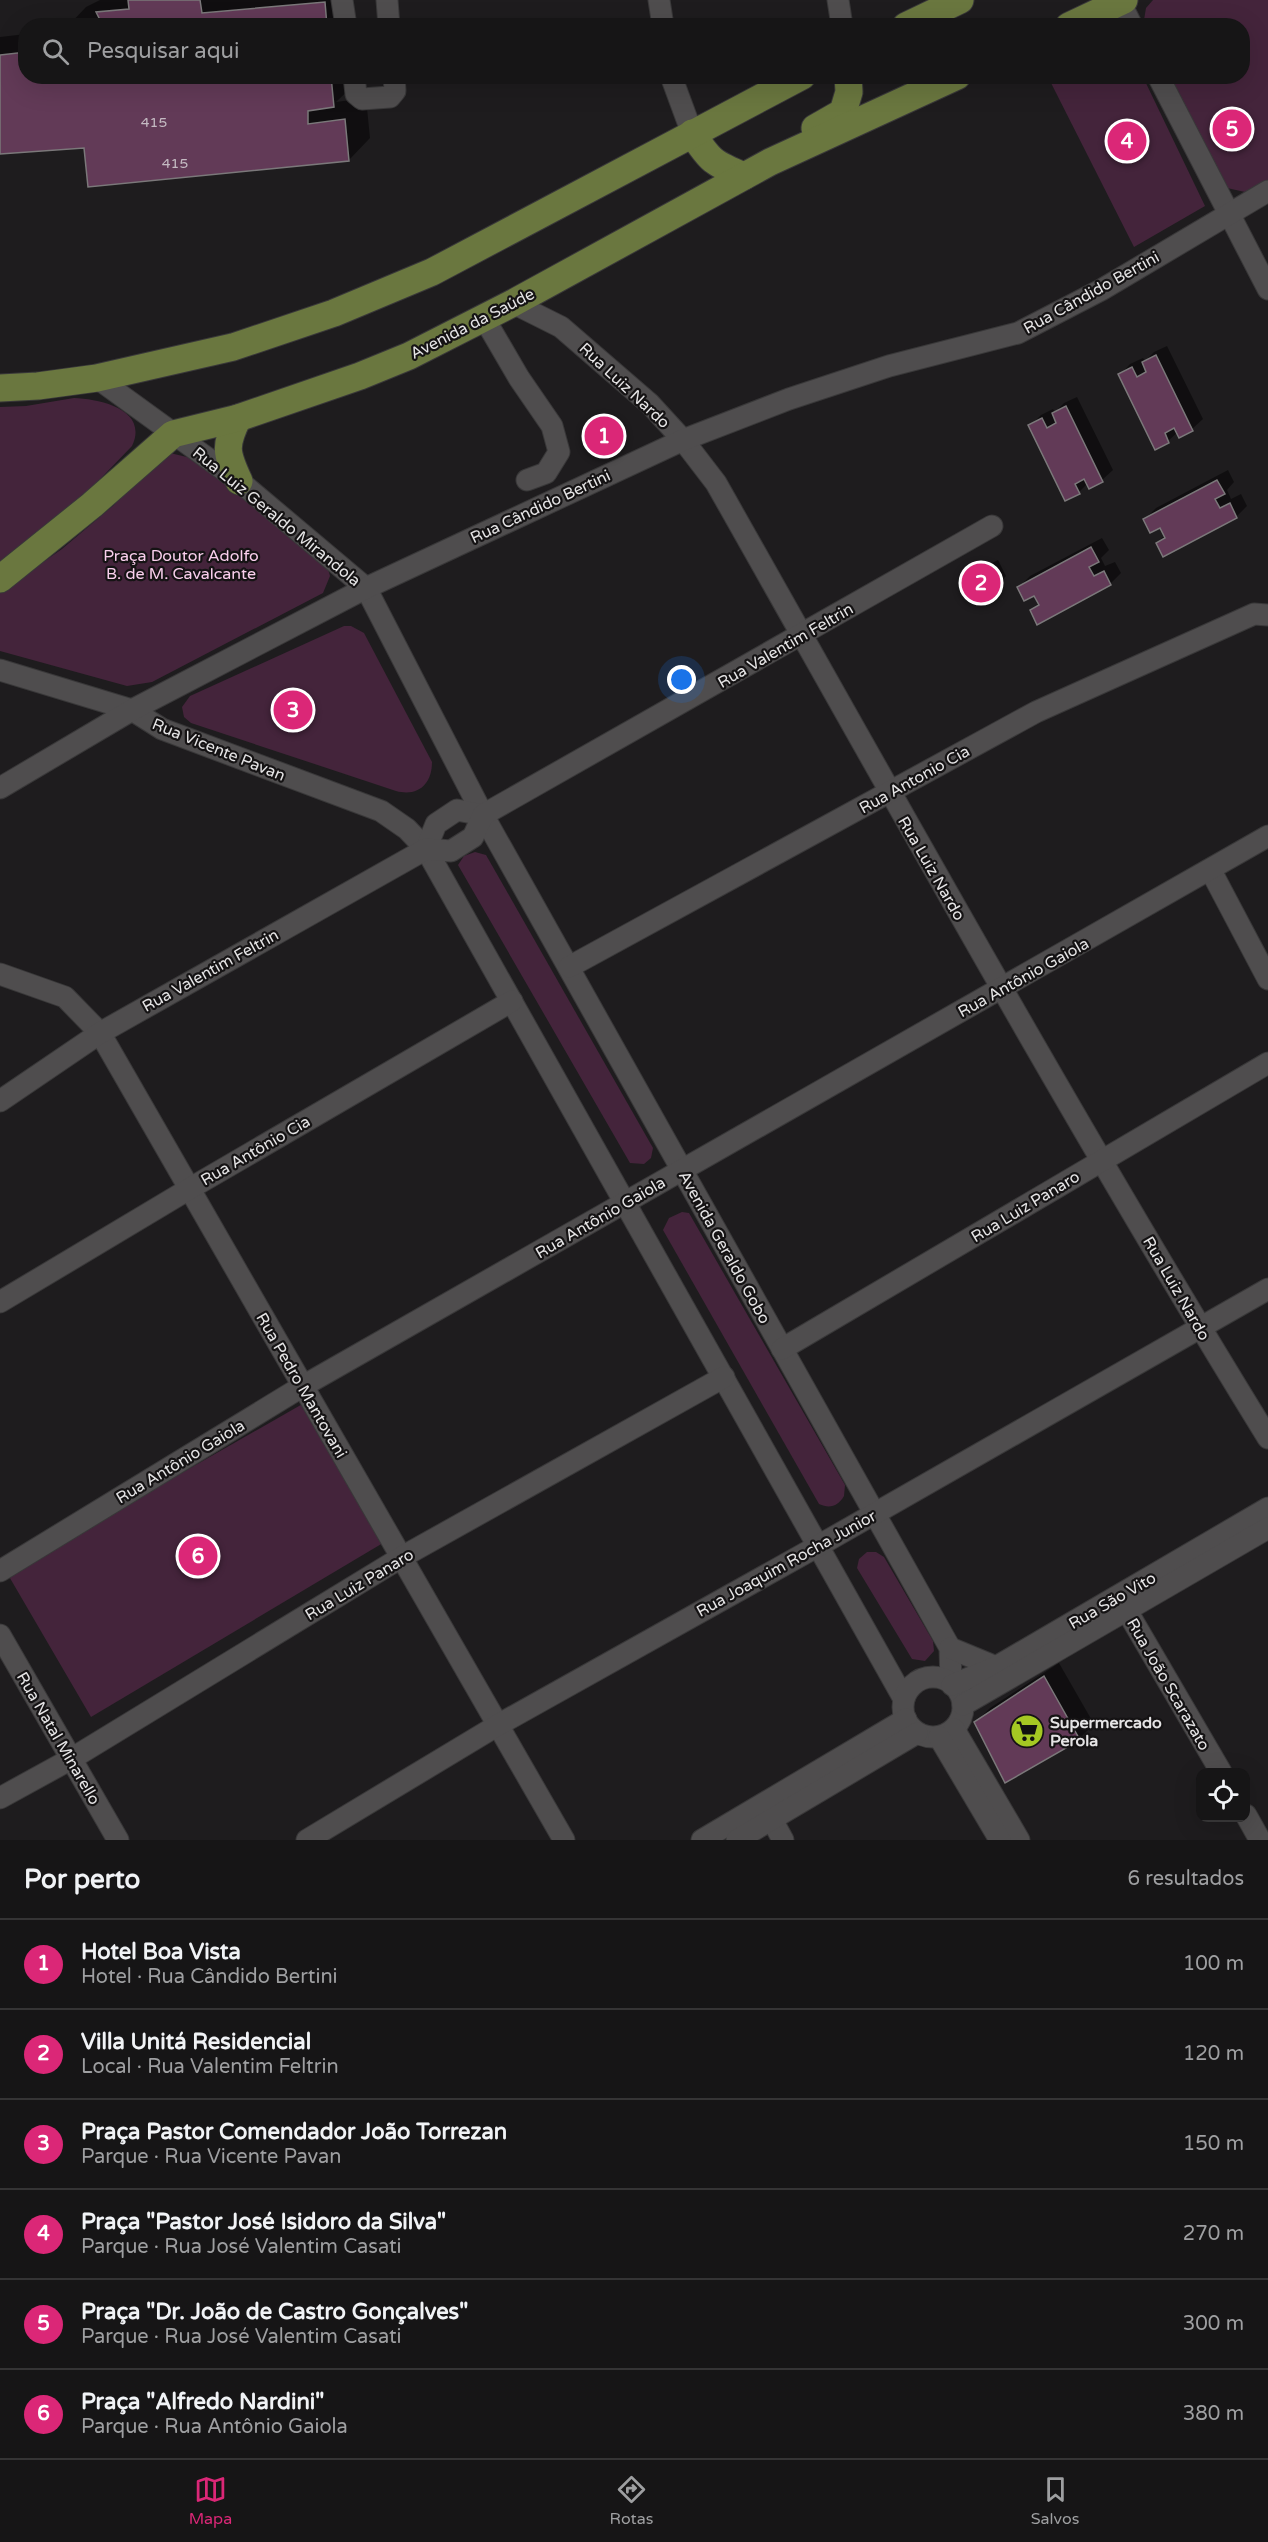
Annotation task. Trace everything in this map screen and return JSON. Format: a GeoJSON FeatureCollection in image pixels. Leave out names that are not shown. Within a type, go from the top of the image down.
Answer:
{"type":"FeatureCollection","features":[{"type":"Feature","properties":{"kind":"main road"},"geometry":{"type":"LineString","coordinates":[[923,18],[960,0]]}},
{"type":"Feature","properties":{"kind":"main road"},"geometry":{"type":"LineString","coordinates":[[1096,18],[1126,9]]}},
{"type":"Feature","properties":{"kind":"main road"},"geometry":{"type":"LineString","coordinates":[[0,388],[38,386],[98,378],[233,346],[344,309],[432,272],[787,84]]}},
{"type":"Feature","properties":{"kind":"main road"},"geometry":{"type":"LineString","coordinates":[[770,162],[778,149],[843,112],[849,92],[848,84]]}},
{"type":"Feature","properties":{"kind":"main road","name":"Avenida da Saúde"},"geometry":{"type":"LineString","coordinates":[[0,579],[92,505],[173,434],[238,418],[360,376],[409,356],[513,303],[770,162],[940,84]]}},
{"type":"Feature","properties":{"kind":"main road"},"geometry":{"type":"LineString","coordinates":[[693,133],[707,156],[716,164],[744,176]]}},
{"type":"Feature","properties":{"kind":"main road"},"geometry":{"type":"LineString","coordinates":[[238,418],[228,444],[228,457],[239,481]]}},
{"type":"Feature","properties":{"kind":"street"},"geometry":{"type":"LineString","coordinates":[[342,0],[345,18]]}},
{"type":"Feature","properties":{"kind":"street"},"geometry":{"type":"LineString","coordinates":[[387,0],[388,18]]}},
{"type":"Feature","properties":{"kind":"street"},"geometry":{"type":"LineString","coordinates":[[659,0],[662,18]]}},
{"type":"Feature","properties":{"kind":"street"},"geometry":{"type":"LineString","coordinates":[[838,0],[841,18]]}},
{"type":"Feature","properties":{"kind":"street"},"geometry":{"type":"LineString","coordinates":[[355,84],[356,94],[362,99],[390,97],[395,91],[395,84]]}},
{"type":"Feature","properties":{"kind":"street"},"geometry":{"type":"LineString","coordinates":[[674,84],[693,133]]}},
{"type":"Feature","properties":{"kind":"street"},"geometry":{"type":"LineString","coordinates":[[1162,84],[1212,185],[1268,289]]}},
{"type":"Feature","properties":{"kind":"street","name":"Rua Cândido Bertini"},"geometry":{"type":"LineString","coordinates":[[0,788],[132,710],[366,588],[682,440],[789,399],[889,366],[1018,333],[1101,290],[1268,191]]}},
{"type":"Feature","properties":{"kind":"street","name":"Rua Luiz Nardo"},"geometry":{"type":"LineString","coordinates":[[552,282],[546,304],[561,327]]}},
{"type":"Feature","properties":{"kind":"street","name":"Rua Luiz Nardo"},"geometry":{"type":"LineString","coordinates":[[513,303],[561,327],[650,404],[716,483],[1002,989],[1200,1328],[1268,1438]]}},
{"type":"Feature","properties":{"kind":"street"},"geometry":{"type":"LineString","coordinates":[[484,318],[519,378],[552,426],[558,452],[546,473],[527,480]]}},
{"type":"Feature","properties":{"kind":"street","name":"Rua Luiz Geraldo Mirandola"},"geometry":{"type":"LineString","coordinates":[[98,378],[239,481],[366,588],[483,815]]}},
{"type":"Feature","properties":{"kind":"street","name":"Rua Valentim Feltrin"},"geometry":{"type":"LineString","coordinates":[[0,1101],[100,1033],[426,849],[451,851],[473,837],[483,815],[992,526]]}},
{"type":"Feature","properties":{"kind":"street","name":"Rua Antonio Cia"},"geometry":{"type":"LineString","coordinates":[[569,967],[1036,712],[1254,614],[1268,615]]}},
{"type":"Feature","properties":{"kind":"street","name":"Rua Vicente Pavan"},"geometry":{"type":"LineString","coordinates":[[0,670],[132,710],[162,729],[381,812],[407,829],[426,849]]}},
{"type":"Feature","properties":{"kind":"street"},"geometry":{"type":"LineString","coordinates":[[483,815],[457,810],[436,824],[426,849],[724,1377],[909,1717],[928,1737],[947,1733],[961,1718],[963,1705],[961,1697],[951,1684],[933,1677],[923,1679],[909,1690],[909,1717]]}},
{"type":"Feature","properties":{"kind":"street","name":"Avenida Geraldo Gobo"},"geometry":{"type":"LineString","coordinates":[[483,815],[950,1648],[951,1684]]}},
{"type":"Feature","properties":{"kind":"street","name":"Rua Antônio Gaiola"},"geometry":{"type":"LineString","coordinates":[[0,1571],[303,1386],[1211,871],[1268,836]]}},
{"type":"Feature","properties":{"kind":"street"},"geometry":{"type":"LineString","coordinates":[[1211,871],[1268,979]]}},
{"type":"Feature","properties":{"kind":"street","name":"Rua Pedro Mantovani"},"geometry":{"type":"LineString","coordinates":[[0,974],[65,997],[100,1033],[564,1840]]}},
{"type":"Feature","properties":{"kind":"street","name":"Rua Antônio Cia"},"geometry":{"type":"LineString","coordinates":[[0,1302],[512,1001]]}},
{"type":"Feature","properties":{"kind":"street","name":"Rua Luiz Panaro"},"geometry":{"type":"LineString","coordinates":[[783,1349],[1268,1063]]}},
{"type":"Feature","properties":{"kind":"street","name":"Rua Joaquim Rocha Junior"},"geometry":{"type":"LineString","coordinates":[[307,1840],[498,1725],[818,1546],[1268,1289]]}},
{"type":"Feature","properties":{"kind":"street","name":"Rua Luiz Panaro"},"geometry":{"type":"LineString","coordinates":[[0,1798],[70,1759],[402,1557],[724,1377]]}},
{"type":"Feature","properties":{"kind":"street","name":"Rua São Vito"},"geometry":{"type":"LineString","coordinates":[[963,1705],[1268,1508]]}},
{"type":"Feature","properties":{"kind":"street","name":"Rua São Vito"},"geometry":{"type":"LineString","coordinates":[[951,1684],[996,1667],[1268,1528]]}},
{"type":"Feature","properties":{"kind":"street","name":"Rua João Scarazato"},"geometry":{"type":"LineString","coordinates":[[1122,1603],[1218,1768]]}},
{"type":"Feature","properties":{"kind":"street","name":"Rua Natal Minarello"},"geometry":{"type":"LineString","coordinates":[[0,1635],[118,1840]]}},
{"type":"Feature","properties":{"kind":"street"},"geometry":{"type":"LineString","coordinates":[[950,1648],[996,1667]]}},
{"type":"Feature","properties":{"kind":"street"},"geometry":{"type":"LineString","coordinates":[[736,1840],[767,1812],[909,1717]]}},
{"type":"Feature","properties":{"kind":"street"},"geometry":{"type":"LineString","coordinates":[[947,1733],[1000,1840]]}},
{"type":"Feature","properties":{"kind":"street"},"geometry":{"type":"LineString","coordinates":[[947,1733],[1019,1840]]}},
{"type":"Feature","properties":{"kind":"street"},"geometry":{"type":"LineString","coordinates":[[702,1840],[767,1812]]}},
{"type":"Feature","properties":{"kind":"street"},"geometry":{"type":"LineString","coordinates":[[767,1812],[783,1840]]}},
{"type":"Feature","properties":{"kind":"street"},"geometry":{"type":"LineString","coordinates":[[1249,1822],[1260,1840]]}},
{"type":"Feature","properties":{"kind":"green space"},"geometry":{"type":"Polygon","coordinates":[[[1153,0],[1268,0],[1268,182],[1245,192],[1227,188],[1172,84],[1250,84],[1250,18],[1144,18],[1146,8],[1153,0]]]}},
{"type":"Feature","properties":{"kind":"green space"},"geometry":{"type":"Polygon","coordinates":[[[1052,84],[1146,84],[1205,206],[1134,247],[1052,84]]]}},
{"type":"Feature","properties":{"kind":"green space"},"geometry":{"type":"Polygon","coordinates":[[[74,398],[109,404],[128,415],[134,423],[135,434],[132,446],[77,503],[0,561],[0,407],[26,406],[74,398]]]}},
{"type":"Feature","properties":{"kind":"green space","name":"Praça Doutor Adolfo B. de M. Cavalcante"},"geometry":{"type":"Polygon","coordinates":[[[170,453],[191,458],[325,559],[330,576],[323,593],[152,682],[127,686],[0,651],[0,592],[62,549],[114,505],[151,460],[170,453]]]}},
{"type":"Feature","properties":{"kind":"green space"},"geometry":{"type":"Polygon","coordinates":[[[344,626],[351,626],[364,633],[432,762],[429,777],[417,790],[396,791],[191,723],[184,717],[182,707],[190,696],[344,626]]]}},
{"type":"Feature","properties":{"kind":"green space"},"geometry":{"type":"Polygon","coordinates":[[[475,852],[486,855],[653,1148],[651,1158],[644,1164],[630,1163],[458,865],[464,856],[475,852]]]}},
{"type":"Feature","properties":{"kind":"green space"},"geometry":{"type":"Polygon","coordinates":[[[682,1212],[689,1213],[845,1485],[844,1496],[836,1504],[827,1506],[819,1504],[663,1230],[669,1218],[682,1212]]]}},
{"type":"Feature","properties":{"kind":"green space"},"geometry":{"type":"Polygon","coordinates":[[[306,1402],[388,1540],[91,1717],[7,1573],[306,1402]]]}},
{"type":"Feature","properties":{"kind":"green space"},"geometry":{"type":"Polygon","coordinates":[[[867,1552],[876,1552],[884,1557],[933,1641],[934,1651],[925,1661],[912,1659],[857,1568],[859,1559],[867,1552]]]}},
{"type":"Feature","properties":{"kind":"building"},"geometry":{"type":"Polygon","coordinates":[[[128,0],[200,0],[202,13],[325,2],[326,18],[99,18],[96,12],[129,9],[128,0]]]}},
{"type":"Feature","properties":{"kind":"building"},"geometry":{"type":"Polygon","coordinates":[[[18,53],[18,84],[332,84],[334,107],[308,111],[308,124],[345,119],[349,161],[88,187],[84,148],[0,154],[0,55],[18,53]]]}},
{"type":"Feature","properties":{"kind":"building"},"geometry":{"type":"Polygon","coordinates":[[[1156,355],[1193,431],[1179,438],[1174,428],[1165,433],[1169,443],[1155,450],[1118,374],[1132,367],[1137,377],[1146,372],[1142,362],[1156,355]]]}},
{"type":"Feature","properties":{"kind":"building"},"geometry":{"type":"Polygon","coordinates":[[[1066,406],[1103,482],[1089,489],[1084,479],[1075,484],[1080,494],[1065,501],[1028,425],[1042,418],[1047,428],[1056,423],[1052,413],[1066,406]]]}},
{"type":"Feature","properties":{"kind":"building"},"geometry":{"type":"Polygon","coordinates":[[[1217,480],[1225,494],[1215,499],[1220,508],[1230,503],[1237,518],[1163,557],[1156,543],[1165,538],[1160,528],[1150,533],[1143,519],[1217,480]]]}},
{"type":"Feature","properties":{"kind":"building"},"geometry":{"type":"Polygon","coordinates":[[[1091,547],[1099,562],[1089,567],[1094,576],[1104,571],[1111,585],[1037,625],[1030,610],[1039,605],[1034,596],[1024,601],[1017,587],[1091,547]]]}},
{"type":"Feature","properties":{"kind":"building"},"geometry":{"type":"Polygon","coordinates":[[[991,566],[1000,585],[971,600],[961,581],[991,566]]]}},
{"type":"Feature","properties":{"kind":"building","name":"Supermercado Perola"},"geometry":{"type":"Polygon","coordinates":[[[1044,1676],[1080,1740],[1005,1783],[974,1722],[1044,1676]]]}},
{"type":"Feature","properties":{"kind":"place","name":"Praça \"Dr. João de Castro Gonçalves\""},"geometry":{"type":"Point","coordinates":[1232,129]}},
{"type":"Feature","properties":{"kind":"place","name":"Praça \"Pastor José Isidoro da Silva\""},"geometry":{"type":"Point","coordinates":[1127,141]}},
{"type":"Feature","properties":{"kind":"place","name":"Hotel Boa Vista"},"geometry":{"type":"Point","coordinates":[604,436]}},
{"type":"Feature","properties":{"kind":"place","name":"Villa Unitá Residencial"},"geometry":{"type":"Point","coordinates":[981,583]}},
{"type":"Feature","properties":{"kind":"place","name":"Praça Pastor Comendador João Torrezan"},"geometry":{"type":"Point","coordinates":[293,710]}},
{"type":"Feature","properties":{"kind":"place","name":"Praça \"Alfredo Nardini\""},"geometry":{"type":"Point","coordinates":[198,1556]}},
{"type":"Feature","properties":{"kind":"place","name":"Supermercado Perola"},"geometry":{"type":"Point","coordinates":[1027,1731]}}]}
